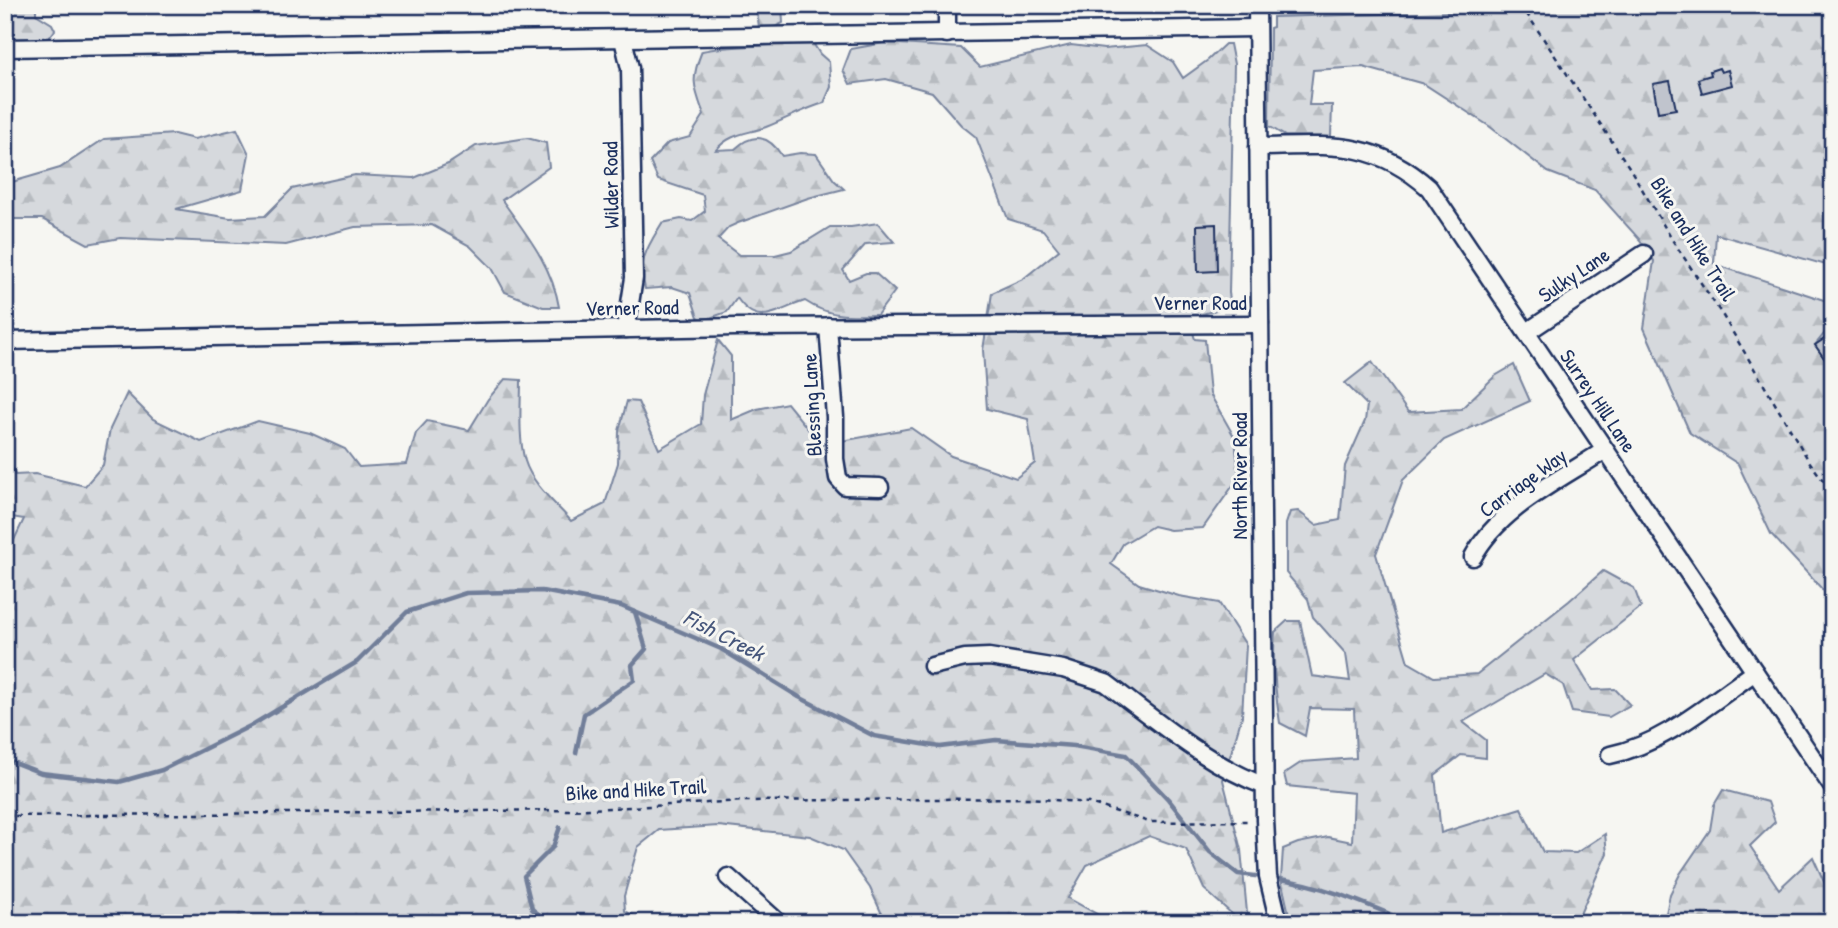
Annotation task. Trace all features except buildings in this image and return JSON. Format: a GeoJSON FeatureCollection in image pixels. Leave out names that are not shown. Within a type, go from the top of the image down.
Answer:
{"type":"FeatureCollection","features":[{"type":"Feature","properties":{"kind":"street"},"geometry":{"type":"LineString","coordinates":[[947,5],[947,34]]}},
{"type":"Feature","properties":{"kind":"street","name":"North River Road"},"geometry":{"type":"LineString","coordinates":[[1256,5],[1265,820],[1268,877],[1277,919]]}},
{"type":"Feature","properties":{"kind":"street"},"geometry":{"type":"LineString","coordinates":[[5,48],[1256,28]]}},
{"type":"Feature","properties":{"kind":"street","name":"Wilder Road"},"geometry":{"type":"LineString","coordinates":[[623,39],[630,68],[634,278],[626,330]]}},
{"type":"Feature","properties":{"kind":"street","name":"Surrey Hill Lane"},"geometry":{"type":"LineString","coordinates":[[1258,147],[1357,148],[1380,155],[1410,171],[1439,200],[1833,788]]}},
{"type":"Feature","properties":{"kind":"street","name":"Sulky Lane"},"geometry":{"type":"LineString","coordinates":[[1527,332],[1644,254]]}},
{"type":"Feature","properties":{"kind":"street","name":"Verner Road"},"geometry":{"type":"LineString","coordinates":[[5,341],[828,326],[1260,324]]}},
{"type":"Feature","properties":{"kind":"street","name":"Blessing Lane"},"geometry":{"type":"LineString","coordinates":[[828,326],[838,478],[845,486],[880,487]]}},
{"type":"Feature","properties":{"kind":"street","name":"Carriage Way"},"geometry":{"type":"LineString","coordinates":[[1473,557],[1492,527],[1605,450]]}},
{"type":"Feature","properties":{"kind":"street"},"geometry":{"type":"LineString","coordinates":[[932,666],[965,658],[989,657],[1063,669],[1093,677],[1106,683],[1237,776],[1265,786]]}},
{"type":"Feature","properties":{"kind":"street"},"geometry":{"type":"LineString","coordinates":[[1610,755],[1654,740],[1755,673]]}},
{"type":"Feature","properties":{"kind":"street"},"geometry":{"type":"LineString","coordinates":[[728,877],[779,923]]}},
{"type":"Feature","properties":{"kind":"path","name":"Bike and Hike Trail"},"geometry":{"type":"LineString","coordinates":[[1521,5],[1629,167],[1673,241],[1723,316],[1809,461],[1833,494]]}},
{"type":"Feature","properties":{"kind":"path","name":"Bike and Hike Trail"},"geometry":{"type":"LineString","coordinates":[[5,816],[545,810],[746,801],[1017,798],[1074,801],[1110,809],[1137,820],[1161,823],[1265,820]]}},
{"type":"Feature","properties":{"kind":"green space"},"geometry":{"type":"Polygon","coordinates":[[[5,5],[36,5],[36,14],[52,24],[55,30],[49,38],[5,40],[5,5]]]}},
{"type":"Feature","properties":{"kind":"green space"},"geometry":{"type":"Polygon","coordinates":[[[756,5],[782,5],[783,23],[770,29],[759,27],[756,5]]]}},
{"type":"Feature","properties":{"kind":"green space"},"geometry":{"type":"Polygon","coordinates":[[[1489,5],[1833,5],[1833,267],[1716,234],[1714,264],[1833,303],[1833,323],[1815,345],[1833,371],[1833,601],[1771,534],[1738,464],[1690,433],[1644,328],[1654,261],[1640,240],[1595,190],[1548,172],[1489,126],[1424,84],[1363,67],[1313,70],[1309,105],[1332,105],[1331,137],[1285,136],[1269,126],[1270,28],[1273,27],[1273,17],[1492,11],[1489,5]]]}},
{"type":"Feature","properties":{"kind":"green space"},"geometry":{"type":"Polygon","coordinates":[[[811,40],[829,62],[831,87],[824,103],[766,127],[733,137],[716,150],[735,149],[748,140],[760,138],[772,144],[782,156],[816,154],[834,180],[844,189],[808,198],[738,223],[729,227],[718,239],[739,255],[775,255],[791,251],[830,227],[878,223],[894,242],[866,244],[843,270],[849,280],[866,273],[875,273],[895,291],[877,315],[831,313],[805,301],[760,315],[752,313],[737,298],[727,312],[704,320],[698,317],[690,293],[672,287],[645,289],[645,254],[662,223],[681,219],[692,221],[705,211],[703,195],[658,180],[650,162],[668,143],[690,137],[704,115],[695,83],[702,51],[811,40]]]}},
{"type":"Feature","properties":{"kind":"green space"},"geometry":{"type":"Polygon","coordinates":[[[884,43],[961,48],[980,67],[1071,45],[1104,49],[1147,45],[1173,62],[1183,78],[1225,44],[1230,44],[1234,64],[1229,293],[1231,306],[1188,318],[1195,339],[1205,340],[1210,394],[1235,438],[1239,477],[1203,528],[1170,530],[1153,526],[1123,544],[1111,564],[1139,584],[1179,596],[1219,603],[1246,645],[1242,716],[1223,780],[1241,850],[1248,923],[1242,923],[1204,889],[1186,849],[1149,836],[1087,865],[1068,898],[1113,923],[886,923],[870,888],[843,850],[810,836],[718,826],[659,830],[638,847],[624,896],[625,911],[647,923],[5,923],[5,559],[24,519],[5,516],[5,449],[15,475],[35,474],[85,486],[103,465],[110,429],[127,393],[153,419],[201,442],[258,421],[310,433],[345,449],[359,467],[407,464],[416,433],[427,421],[469,430],[488,399],[505,379],[521,380],[521,432],[525,461],[539,486],[571,521],[605,504],[618,463],[619,431],[627,401],[638,402],[659,449],[701,424],[703,395],[718,340],[731,356],[731,420],[757,409],[787,403],[821,445],[911,428],[951,456],[1016,478],[1035,463],[1028,419],[987,409],[983,350],[992,293],[1023,279],[1059,250],[1043,230],[1008,219],[976,137],[961,125],[932,92],[886,79],[850,84],[843,70],[851,49],[884,43]]]}},
{"type":"Feature","properties":{"kind":"green space"},"geometry":{"type":"Polygon","coordinates":[[[237,129],[249,154],[242,190],[176,209],[230,218],[265,216],[292,189],[355,175],[414,178],[448,164],[476,146],[527,138],[546,143],[549,167],[502,200],[529,238],[551,277],[559,307],[543,307],[505,292],[492,268],[470,246],[432,225],[355,227],[286,245],[120,238],[88,244],[42,219],[5,219],[5,184],[60,168],[104,139],[174,134],[194,139],[237,129]]]}},
{"type":"Feature","properties":{"kind":"green space"},"geometry":{"type":"Polygon","coordinates":[[[1372,362],[1408,412],[1461,409],[1495,376],[1514,365],[1530,401],[1444,440],[1403,480],[1376,554],[1408,662],[1434,677],[1477,674],[1603,571],[1634,588],[1641,607],[1574,660],[1592,690],[1615,689],[1630,705],[1609,717],[1572,712],[1563,685],[1545,674],[1463,722],[1486,740],[1486,758],[1461,755],[1435,775],[1441,833],[1521,808],[1543,852],[1576,853],[1605,834],[1607,853],[1576,923],[1291,923],[1281,879],[1283,849],[1328,837],[1352,842],[1354,793],[1287,786],[1284,774],[1302,762],[1356,758],[1354,709],[1310,708],[1305,736],[1280,723],[1274,678],[1274,644],[1275,632],[1287,621],[1300,621],[1312,676],[1350,681],[1346,654],[1313,617],[1308,599],[1286,573],[1286,524],[1290,512],[1298,511],[1316,525],[1340,520],[1345,466],[1365,421],[1367,405],[1345,383],[1372,362]]]}},
{"type":"Feature","properties":{"kind":"green space"},"geometry":{"type":"Polygon","coordinates":[[[1723,790],[1768,802],[1775,822],[1750,846],[1779,889],[1813,857],[1833,902],[1833,923],[1664,923],[1670,894],[1680,874],[1710,830],[1714,805],[1723,790]]]}},
{"type":"Feature","properties":{"kind":"waterway","name":"Fish Creek"},"geometry":{"type":"LineString","coordinates":[[5,759],[41,773],[119,782],[162,770],[252,725],[357,662],[407,612],[466,593],[542,591],[621,606],[721,649],[799,697],[874,736],[940,747],[996,740],[1074,746],[1126,755],[1168,799],[1210,852],[1238,874],[1264,877]]}},
{"type":"Feature","properties":{"kind":"waterway"},"geometry":{"type":"LineString","coordinates":[[576,753],[584,714],[634,680],[632,665],[646,649],[635,612]]}},
{"type":"Feature","properties":{"kind":"waterway"},"geometry":{"type":"LineString","coordinates":[[550,923],[532,909],[524,876],[553,847],[560,827]]}},
{"type":"Feature","properties":{"kind":"waterway","name":"Fish Creek"},"geometry":{"type":"LineString","coordinates":[[1273,878],[1326,890],[1411,923]]}}]}
